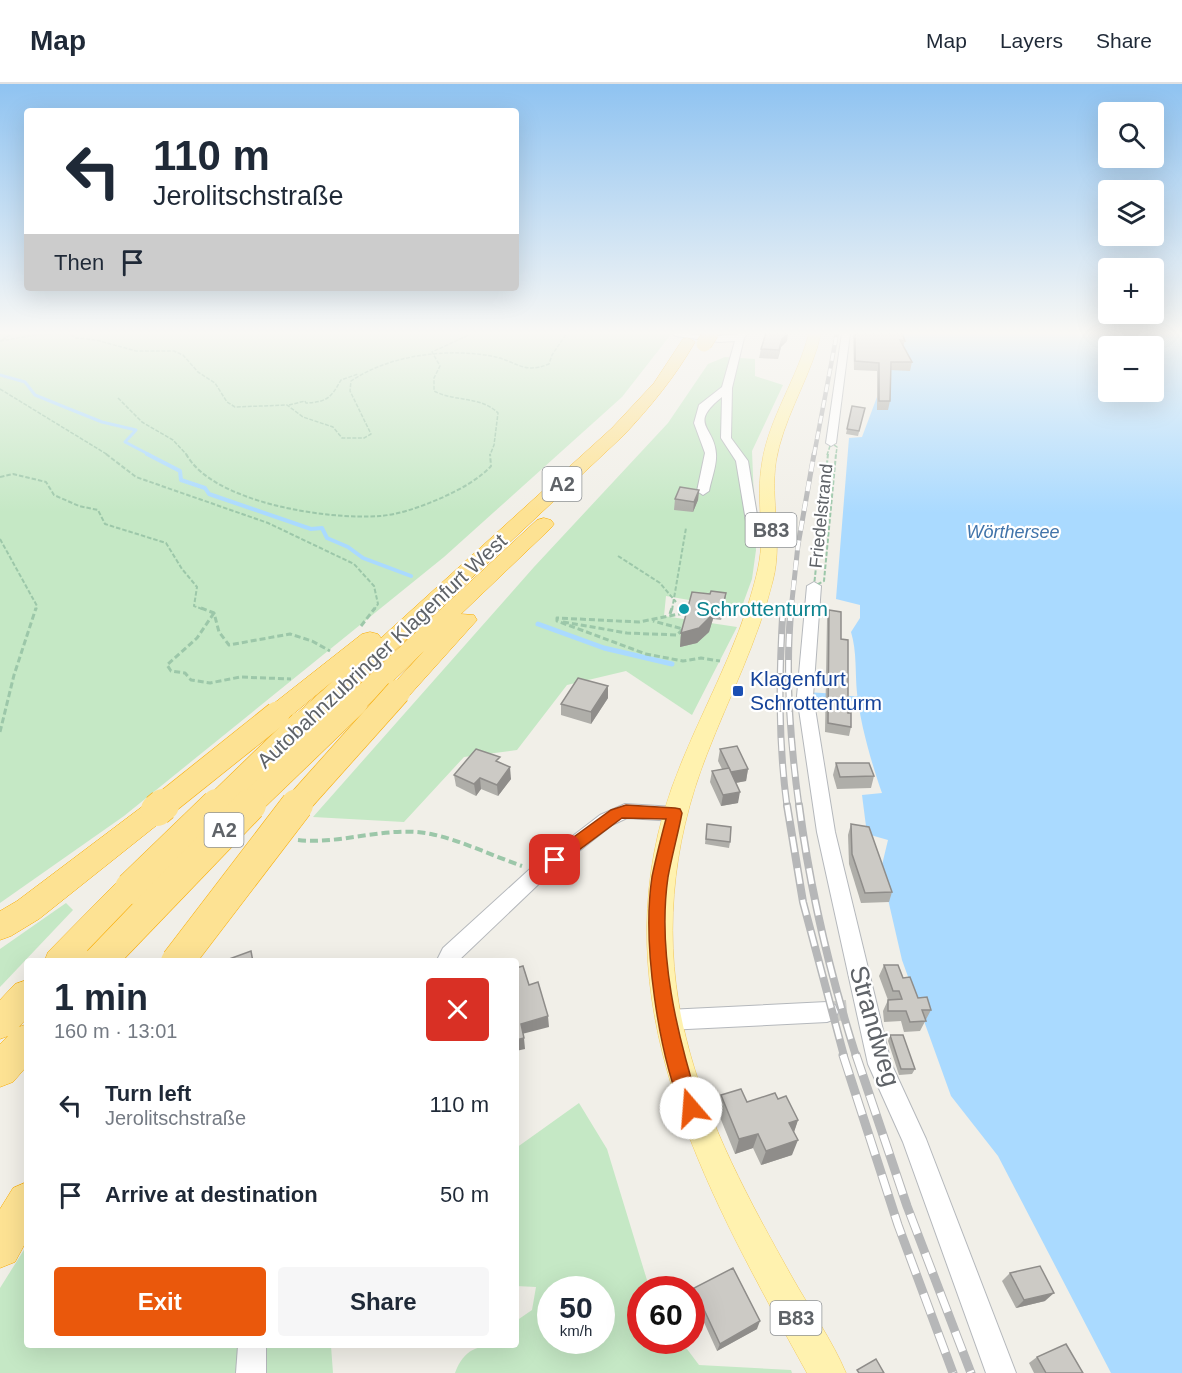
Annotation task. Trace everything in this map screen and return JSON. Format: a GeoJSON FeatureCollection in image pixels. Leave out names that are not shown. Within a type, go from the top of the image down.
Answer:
{"type":"FeatureCollection","features":[{"type":"Feature","properties":{"kind":"highway","name":"Autobahnzubringer Klagenfurt West"},"geometry":{"type":"LineString","coordinates":[[64,958],[289,719],[491,550],[574,473],[631,417],[651,393]]}},
{"type":"Feature","properties":{"kind":"highway","name":"Autobahnzubringer Klagenfurt West"},"geometry":{"type":"LineString","coordinates":[[103,958],[236,818],[544,524],[654,413],[665,393]]}},
{"type":"Feature","properties":{"kind":"highway"},"geometry":{"type":"LineString","coordinates":[[180,958],[309,789],[530,550],[544,524]]}},
{"type":"Feature","properties":{"kind":"highway"},"geometry":{"type":"LineString","coordinates":[[0,927],[28,910],[157,810],[289,719]]}},
{"type":"Feature","properties":{"kind":"highway"},"geometry":{"type":"LineString","coordinates":[[0,1023],[24,998]]}},
{"type":"Feature","properties":{"kind":"highway"},"geometry":{"type":"LineString","coordinates":[[0,1070],[24,1043]]}},
{"type":"Feature","properties":{"kind":"highway"},"geometry":{"type":"LineString","coordinates":[[0,1247],[24,1207]]}},
{"type":"Feature","properties":{"kind":"main road","name":"B83"},"geometry":{"type":"LineString","coordinates":[[794,393],[772,448],[767,486],[771,526],[766,577],[675,813],[665,849],[658,902],[659,969],[677,1064],[706,1146],[753,1241],[827,1373]]}},
{"type":"Feature","properties":{"kind":"street"},"geometry":{"type":"LineString","coordinates":[[703,491],[711,453],[699,423],[703,407],[720,393]]}},
{"type":"Feature","properties":{"kind":"street"},"geometry":{"type":"LineString","coordinates":[[727,393],[726,438],[742,461],[753,527],[770,549]]}},
{"type":"Feature","properties":{"kind":"street","name":"Friedelstrand"},"geometry":{"type":"LineString","coordinates":[[831,443],[838,393]]}},
{"type":"Feature","properties":{"kind":"street","name":"Friedelstrand"},"geometry":{"type":"LineString","coordinates":[[810,736],[805,696],[814,585]]}},
{"type":"Feature","properties":{"kind":"street","name":"Strandweg"},"geometry":{"type":"LineString","coordinates":[[810,736],[826,832],[880,1064],[914,1139],[1001,1373]]}},
{"type":"Feature","properties":{"kind":"street"},"geometry":{"type":"LineString","coordinates":[[448,958],[538,873],[617,814],[626,811],[675,813]]}},
{"type":"Feature","properties":{"kind":"street"},"geometry":{"type":"LineString","coordinates":[[667,1020],[827,1012]]}},
{"type":"Feature","properties":{"kind":"street"},"geometry":{"type":"LineString","coordinates":[[251,1373],[252,1348]]}},
{"type":"Feature","properties":{"kind":"path"},"geometry":{"type":"LineString","coordinates":[[7,393],[108,455],[135,477],[268,523],[354,564],[374,586],[378,604],[361,627]]}},
{"type":"Feature","properties":{"kind":"path"},"geometry":{"type":"LineString","coordinates":[[221,393],[227,402],[235,407],[287,405],[305,401],[306,403],[321,402],[333,393]]}},
{"type":"Feature","properties":{"kind":"path"},"geometry":{"type":"LineString","coordinates":[[287,405],[303,417],[333,427],[342,438],[351,439],[371,434],[351,393]]}},
{"type":"Feature","properties":{"kind":"path"},"geometry":{"type":"LineString","coordinates":[[118,398],[142,422],[173,440],[184,450],[191,463],[201,473],[220,485],[252,498],[291,508],[347,516],[382,516],[444,498],[484,474],[491,466],[490,451],[494,445],[498,413],[492,405],[449,399],[438,393]]}},
{"type":"Feature","properties":{"kind":"path"},"geometry":{"type":"LineString","coordinates":[[814,585],[824,581],[837,447],[831,443]]}},
{"type":"Feature","properties":{"kind":"path","name":"Friedelstrand"},"geometry":{"type":"LineString","coordinates":[[814,585],[828,449],[831,443]]}},
{"type":"Feature","properties":{"kind":"path"},"geometry":{"type":"LineString","coordinates":[[0,477],[13,474],[46,482],[54,495],[79,506],[98,510],[105,524],[166,543],[182,569],[197,587],[194,606],[214,613]]}},
{"type":"Feature","properties":{"kind":"path"},"geometry":{"type":"LineString","coordinates":[[670,614],[676,602],[681,542],[686,528]]}},
{"type":"Feature","properties":{"kind":"path"},"geometry":{"type":"LineString","coordinates":[[0,539],[37,606],[14,675],[0,732]]}},
{"type":"Feature","properties":{"kind":"path"},"geometry":{"type":"LineString","coordinates":[[618,556],[660,583],[676,602]]}},
{"type":"Feature","properties":{"kind":"path"},"geometry":{"type":"LineString","coordinates":[[214,613],[219,632],[229,645],[290,634],[312,641],[332,652],[323,658]]}},
{"type":"Feature","properties":{"kind":"path"},"geometry":{"type":"LineString","coordinates":[[214,613],[198,638],[167,665],[171,671],[185,673],[191,680],[210,682],[240,677],[296,679],[286,686]]}},
{"type":"Feature","properties":{"kind":"path"},"geometry":{"type":"LineString","coordinates":[[557,621],[557,618],[572,617],[639,622],[684,613]]}},
{"type":"Feature","properties":{"kind":"path"},"geometry":{"type":"LineString","coordinates":[[557,621],[646,654],[683,662],[701,658],[734,663]]}},
{"type":"Feature","properties":{"kind":"path"},"geometry":{"type":"LineString","coordinates":[[557,621],[627,633],[677,635],[683,628],[651,621]]}},
{"type":"Feature","properties":{"kind":"path"},"geometry":{"type":"LineString","coordinates":[[294,839],[316,842],[381,833],[430,834],[514,862],[538,873]]}},
{"type":"Feature","properties":{"kind":"green space"},"geometry":{"type":"Polygon","coordinates":[[[0,393],[625,393],[444,557],[124,816],[0,903],[0,393]]]}},
{"type":"Feature","properties":{"kind":"green space"},"geometry":{"type":"Polygon","coordinates":[[[688,393],[779,393],[752,451],[756,550],[752,579],[741,609],[666,596],[664,616],[737,627],[692,715],[626,671],[567,685],[517,750],[464,757],[404,822],[313,817],[534,567],[668,423],[688,393]]]}},
{"type":"Feature","properties":{"kind":"green space"},"geometry":{"type":"Polygon","coordinates":[[[66,903],[73,910],[27,958],[24,958],[24,962],[0,987],[0,949],[66,903]]]}},
{"type":"Feature","properties":{"kind":"green space"},"geometry":{"type":"Polygon","coordinates":[[[579,1103],[607,1149],[646,1276],[627,1276],[627,1354],[691,1354],[699,1365],[791,1370],[792,1373],[455,1373],[460,1363],[472,1350],[519,1348],[519,1319],[532,1310],[536,1287],[519,1286],[519,1146],[579,1103]]]}},
{"type":"Feature","properties":{"kind":"green space"},"geometry":{"type":"Polygon","coordinates":[[[24,1250],[24,1348],[331,1348],[333,1373],[0,1373],[0,1288],[24,1250]]]}},
{"type":"Feature","properties":{"kind":"water","name":"Wörthersee"},"geometry":{"type":"Polygon","coordinates":[[[878,393],[1098,393],[1098,402],[1164,402],[1164,393],[1182,393],[1182,1373],[1111,1373],[998,1156],[951,1096],[902,960],[881,869],[888,840],[867,834],[862,795],[882,793],[867,744],[857,693],[851,632],[860,618],[860,605],[836,599],[849,438],[862,437],[878,393]]]}},
{"type":"Feature","properties":{"kind":"building"},"geometry":{"type":"Polygon","coordinates":[[[879,393],[890,393],[890,401],[879,401],[879,393]]]}},
{"type":"Feature","properties":{"kind":"building"},"geometry":{"type":"Polygon","coordinates":[[[852,406],[865,408],[859,431],[847,429],[852,406]]]}},
{"type":"Feature","properties":{"kind":"building"},"geometry":{"type":"Polygon","coordinates":[[[680,487],[699,490],[694,502],[675,499],[680,487]]]}},
{"type":"Feature","properties":{"kind":"building"},"geometry":{"type":"Polygon","coordinates":[[[711,591],[726,593],[723,605],[715,604],[710,617],[699,628],[681,633],[692,592],[710,594],[711,591]]]}},
{"type":"Feature","properties":{"kind":"building"},"geometry":{"type":"Polygon","coordinates":[[[829,610],[841,612],[841,639],[848,640],[848,713],[851,713],[851,727],[828,723],[829,610]]]}},
{"type":"Feature","properties":{"kind":"building"},"geometry":{"type":"Polygon","coordinates":[[[578,678],[608,686],[591,712],[561,704],[578,678]]]}},
{"type":"Feature","properties":{"kind":"building"},"geometry":{"type":"Polygon","coordinates":[[[737,746],[748,769],[731,772],[720,749],[737,746]]]}},
{"type":"Feature","properties":{"kind":"building"},"geometry":{"type":"Polygon","coordinates":[[[476,749],[500,757],[496,761],[510,767],[497,785],[480,778],[474,784],[454,775],[476,749]]]}},
{"type":"Feature","properties":{"kind":"building"},"geometry":{"type":"Polygon","coordinates":[[[836,763],[869,763],[874,776],[840,777],[836,763]]]}},
{"type":"Feature","properties":{"kind":"building"},"geometry":{"type":"Polygon","coordinates":[[[729,768],[740,792],[723,795],[712,771],[729,768]]]}},
{"type":"Feature","properties":{"kind":"building"},"geometry":{"type":"Polygon","coordinates":[[[707,824],[731,827],[730,842],[706,839],[707,824]]]}},
{"type":"Feature","properties":{"kind":"building"},"geometry":{"type":"Polygon","coordinates":[[[851,824],[869,827],[892,892],[865,893],[852,854],[851,824]]]}},
{"type":"Feature","properties":{"kind":"building"},"geometry":{"type":"Polygon","coordinates":[[[251,951],[252,958],[232,958],[251,951]]]}},
{"type":"Feature","properties":{"kind":"building"},"geometry":{"type":"Polygon","coordinates":[[[884,965],[898,965],[903,978],[910,977],[918,998],[927,997],[931,1010],[922,1010],[926,1021],[910,1022],[906,1011],[888,1011],[888,1000],[902,999],[899,991],[893,991],[884,965]]]}},
{"type":"Feature","properties":{"kind":"building"},"geometry":{"type":"Polygon","coordinates":[[[523,966],[529,985],[538,982],[548,1016],[521,1024],[524,1038],[519,1039],[519,967],[523,966]]]}},
{"type":"Feature","properties":{"kind":"building"},"geometry":{"type":"Polygon","coordinates":[[[890,1035],[903,1035],[915,1069],[901,1069],[890,1035]]]}},
{"type":"Feature","properties":{"kind":"building"},"geometry":{"type":"Polygon","coordinates":[[[741,1089],[747,1102],[775,1093],[778,1099],[786,1096],[798,1120],[789,1123],[798,1140],[766,1151],[758,1134],[739,1139],[721,1095],[741,1089]]]}},
{"type":"Feature","properties":{"kind":"building"},"geometry":{"type":"Polygon","coordinates":[[[1040,1266],[1054,1293],[1024,1300],[1010,1273],[1040,1266]]]}},
{"type":"Feature","properties":{"kind":"building"},"geometry":{"type":"Polygon","coordinates":[[[733,1268],[760,1321],[720,1344],[705,1312],[705,1282],[733,1268]]]}},
{"type":"Feature","properties":{"kind":"building"},"geometry":{"type":"Polygon","coordinates":[[[1066,1344],[1083,1373],[1046,1373],[1037,1357],[1066,1344]]]}},
{"type":"Feature","properties":{"kind":"building"},"geometry":{"type":"Polygon","coordinates":[[[876,1359],[884,1373],[859,1373],[857,1370],[876,1359]]]}},
{"type":"Feature","properties":{"kind":"waterway"},"geometry":{"type":"LineString","coordinates":[[34,393],[102,422],[136,430],[125,442],[150,455]]}},
{"type":"Feature","properties":{"kind":"waterway"},"geometry":{"type":"LineString","coordinates":[[147,454],[180,471],[181,480],[205,488],[209,494],[311,529],[322,528],[327,538],[348,547],[363,558],[411,576]]}},
{"type":"Feature","properties":{"kind":"waterway"},"geometry":{"type":"LineString","coordinates":[[538,624],[604,648],[672,664]]}},
{"type":"Feature","properties":{"kind":"waterway"},"geometry":{"type":"LineString","coordinates":[[814,695],[830,696]]}},
{"type":"Feature","properties":{"kind":"waterway"},"geometry":{"type":"LineString","coordinates":[[843,698],[858,699]]}},
{"type":"Feature","properties":{"kind":"tunnel"},"geometry":{"type":"LineString","coordinates":[[827,1012],[867,1008]]}},
{"type":"Feature","properties":{"kind":"railway"},"geometry":{"type":"LineString","coordinates":[[814,455],[826,393]]}},
{"type":"Feature","properties":{"kind":"railway"},"geometry":{"type":"LineString","coordinates":[[791,610],[798,545],[814,454]]}},
{"type":"Feature","properties":{"kind":"railway"},"geometry":{"type":"LineString","coordinates":[[783,608],[780,707],[787,806]]}},
{"type":"Feature","properties":{"kind":"railway"},"geometry":{"type":"LineString","coordinates":[[791,608],[788,658],[789,707],[799,806]]}},
{"type":"Feature","properties":{"kind":"railway"},"geometry":{"type":"LineString","coordinates":[[787,805],[803,902],[844,1056]]}},
{"type":"Feature","properties":{"kind":"railway"},"geometry":{"type":"LineString","coordinates":[[799,805],[822,932],[856,1056]]}},
{"type":"Feature","properties":{"kind":"railway"},"geometry":{"type":"LineString","coordinates":[[843,1055],[898,1225],[953,1373]]}},
{"type":"Feature","properties":{"kind":"railway"},"geometry":{"type":"LineString","coordinates":[[856,1055],[907,1206],[971,1373]]}},
{"type":"Feature","properties":{"kind":"place","name":"Schrottenturm"},"geometry":{"type":"Point","coordinates":[684,609]}},
{"type":"Feature","properties":{"kind":"place","name":"Klagenfurt Schrottenturm"},"geometry":{"type":"Point","coordinates":[738,691]}},
{"type":"Feature","properties":{"kind":"route"},"geometry":{"type":"LineString","coordinates":[[555,860],[617,814],[626,811],[675,813],[660,877],[657,929],[659,969],[677,1064],[691,1108]]}}]}
